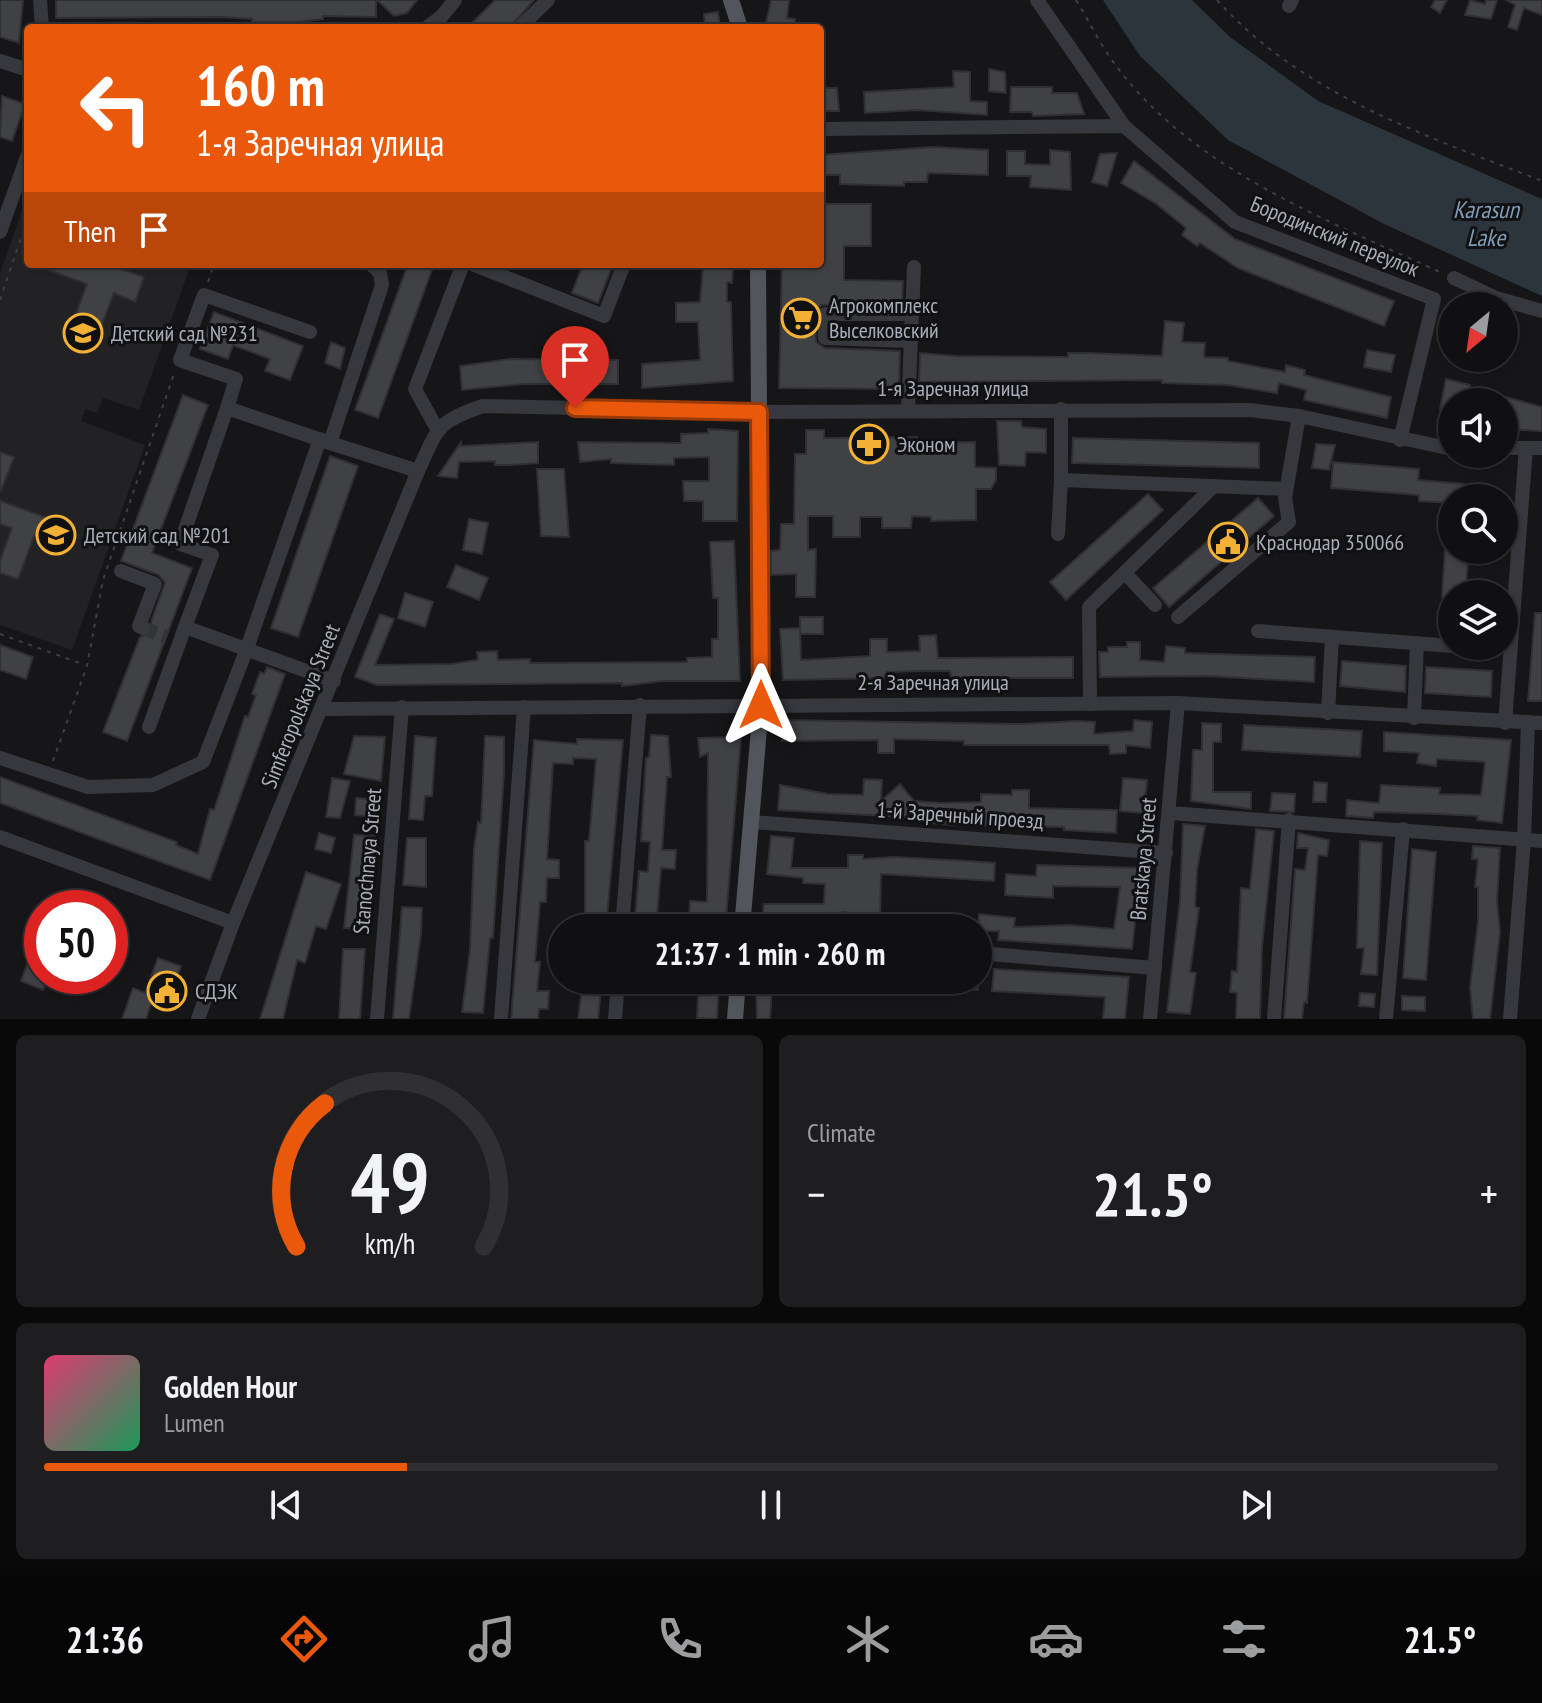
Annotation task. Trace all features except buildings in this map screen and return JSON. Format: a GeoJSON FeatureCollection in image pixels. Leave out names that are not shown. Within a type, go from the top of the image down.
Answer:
{"type":"FeatureCollection","features":[{"type":"Feature","properties":{"kind":"main road"},"geometry":{"type":"LineString","coordinates":[[731,0],[739,24]]}},
{"type":"Feature","properties":{"kind":"main road"},"geometry":{"type":"LineString","coordinates":[[743,914],[761,705],[758,268]]}},
{"type":"Feature","properties":{"kind":"main road"},"geometry":{"type":"LineString","coordinates":[[735,1019],[737,994]]}},
{"type":"Feature","properties":{"kind":"street"},"geometry":{"type":"LineString","coordinates":[[40,0],[42,24]]}},
{"type":"Feature","properties":{"kind":"street"},"geometry":{"type":"LineString","coordinates":[[431,24],[455,0]]}},
{"type":"Feature","properties":{"kind":"street"},"geometry":{"type":"LineString","coordinates":[[523,24],[548,0]]}},
{"type":"Feature","properties":{"kind":"street"},"geometry":{"type":"LineString","coordinates":[[1037,0],[1124,126]]}},
{"type":"Feature","properties":{"kind":"street"},"geometry":{"type":"LineString","coordinates":[[0,61],[24,69]]}},
{"type":"Feature","properties":{"kind":"street"},"geometry":{"type":"LineString","coordinates":[[824,129],[1124,126]]}},
{"type":"Feature","properties":{"kind":"street","name":"Бородинский переулок"},"geometry":{"type":"LineString","coordinates":[[1124,126],[1235,222],[1434,299],[1400,440]]}},
{"type":"Feature","properties":{"kind":"street"},"geometry":{"type":"LineString","coordinates":[[1,228],[24,165]]}},
{"type":"Feature","properties":{"kind":"street"},"geometry":{"type":"LineString","coordinates":[[908,410],[914,267]]}},
{"type":"Feature","properties":{"kind":"street"},"geometry":{"type":"LineString","coordinates":[[0,758],[88,787],[153,785],[203,762],[382,285],[380,273],[375,268]]}},
{"type":"Feature","properties":{"kind":"street"},"geometry":{"type":"LineString","coordinates":[[437,429],[415,389],[461,268]]}},
{"type":"Feature","properties":{"kind":"street"},"geometry":{"type":"LineString","coordinates":[[482,268],[604,316],[622,268]]}},
{"type":"Feature","properties":{"kind":"street"},"geometry":{"type":"LineString","coordinates":[[1454,278],[1496,298],[1542,311]]}},
{"type":"Feature","properties":{"kind":"street"},"geometry":{"type":"LineString","coordinates":[[149,727],[173,639],[185,627],[212,555],[180,544],[236,379],[180,360],[204,295],[310,332]]}},
{"type":"Feature","properties":{"kind":"street"},"geometry":{"type":"LineString","coordinates":[[910,341],[825,338],[825,314],[912,314]]}},
{"type":"Feature","properties":{"kind":"street","name":"1-я Заречная улица"},"geometry":{"type":"LineString","coordinates":[[452,417],[483,406],[759,412],[1250,410],[1299,416],[1438,447]]}},
{"type":"Feature","properties":{"kind":"street"},"geometry":{"type":"LineString","coordinates":[[227,408],[418,471]]}},
{"type":"Feature","properties":{"kind":"street"},"geometry":{"type":"LineString","coordinates":[[1058,534],[1061,409]]}},
{"type":"Feature","properties":{"kind":"street"},"geometry":{"type":"LineString","coordinates":[[1178,617],[1289,522],[1286,489],[1299,416]]}},
{"type":"Feature","properties":{"kind":"street","name":"Simferopolskaya Street"},"geometry":{"type":"LineString","coordinates":[[198,1019],[233,923],[418,471],[437,429],[452,417]]}},
{"type":"Feature","properties":{"kind":"street"},"geometry":{"type":"LineString","coordinates":[[1518,448],[1542,448]]}},
{"type":"Feature","properties":{"kind":"street"},"geometry":{"type":"LineString","coordinates":[[1505,723],[1526,448]]}},
{"type":"Feature","properties":{"kind":"street"},"geometry":{"type":"LineString","coordinates":[[1061,480],[1286,489]]}},
{"type":"Feature","properties":{"kind":"street"},"geometry":{"type":"LineString","coordinates":[[1090,704],[1089,607],[1214,486]]}},
{"type":"Feature","properties":{"kind":"street"},"geometry":{"type":"LineString","coordinates":[[121,571],[155,584],[139,626],[143,628]]}},
{"type":"Feature","properties":{"kind":"street"},"geometry":{"type":"LineString","coordinates":[[1125,573],[1155,605]]}},
{"type":"Feature","properties":{"kind":"street"},"geometry":{"type":"LineString","coordinates":[[185,627],[334,681]]}},
{"type":"Feature","properties":{"kind":"street"},"geometry":{"type":"LineString","coordinates":[[1258,631],[1438,645]]}},
{"type":"Feature","properties":{"kind":"street"},"geometry":{"type":"LineString","coordinates":[[1328,713],[1332,637]]}},
{"type":"Feature","properties":{"kind":"street"},"geometry":{"type":"LineString","coordinates":[[1414,718],[1417,643]]}},
{"type":"Feature","properties":{"kind":"street","name":"2-я Заречная улица"},"geometry":{"type":"LineString","coordinates":[[323,709],[1178,703],[1535,723]]}},
{"type":"Feature","properties":{"kind":"street","name":"Bratskaya Street"},"geometry":{"type":"LineString","coordinates":[[1150,1019],[1178,703]]}},
{"type":"Feature","properties":{"kind":"street"},"geometry":{"type":"LineString","coordinates":[[623,914],[640,705]]}},
{"type":"Feature","properties":{"kind":"street","name":"Stanochnaya Street"},"geometry":{"type":"LineString","coordinates":[[377,1019],[402,707]]}},
{"type":"Feature","properties":{"kind":"street"},"geometry":{"type":"LineString","coordinates":[[501,1019],[524,707]]}},
{"type":"Feature","properties":{"kind":"street"},"geometry":{"type":"LineString","coordinates":[[1510,1019],[1535,723]]}},
{"type":"Feature","properties":{"kind":"street"},"geometry":{"type":"LineString","coordinates":[[1170,813],[1542,841]]}},
{"type":"Feature","properties":{"kind":"street"},"geometry":{"type":"LineString","coordinates":[[1274,1019],[1289,820]]}},
{"type":"Feature","properties":{"kind":"street","name":"1-й Заречный проезд"},"geometry":{"type":"LineString","coordinates":[[751,822],[1166,853]]}},
{"type":"Feature","properties":{"kind":"street"},"geometry":{"type":"LineString","coordinates":[[1386,1019],[1403,829]]}},
{"type":"Feature","properties":{"kind":"street"},"geometry":{"type":"LineString","coordinates":[[0,837],[233,923]]}},
{"type":"Feature","properties":{"kind":"street"},"geometry":{"type":"LineString","coordinates":[[992,954],[1155,968]]}},
{"type":"Feature","properties":{"kind":"street"},"geometry":{"type":"LineString","coordinates":[[615,1019],[617,994]]}},
{"type":"Feature","properties":{"kind":"path"},"geometry":{"type":"LineString","coordinates":[[1076,0],[1115,64],[1173,125],[1224,164],[1339,225],[1454,278]]}},
{"type":"Feature","properties":{"kind":"path"},"geometry":{"type":"LineString","coordinates":[[1217,0],[1262,41],[1334,92],[1373,113],[1542,181]]}},
{"type":"Feature","properties":{"kind":"path"},"geometry":{"type":"LineString","coordinates":[[0,300],[24,229]]}},
{"type":"Feature","properties":{"kind":"path"},"geometry":{"type":"LineString","coordinates":[[204,295],[213,268]]}},
{"type":"Feature","properties":{"kind":"path"},"geometry":{"type":"LineString","coordinates":[[0,634],[87,666]]}},
{"type":"Feature","properties":{"kind":"shaded area"},"geometry":{"type":"Polygon","coordinates":[[[24,205],[24,268],[190,268],[139,410],[103,398],[97,413],[85,409],[81,421],[145,445],[72,650],[0,625],[0,273],[24,205]]]}},
{"type":"Feature","properties":{"kind":"water","name":"Karasun Lake"},"geometry":{"type":"Polygon","coordinates":[[[1103,0],[1192,0],[1230,37],[1318,101],[1542,199],[1542,296],[1384,224],[1228,140],[1140,56],[1103,0]]]}},
{"type":"Feature","properties":{"kind":"tunnel"},"geometry":{"type":"LineString","coordinates":[[143,628],[167,637]]}},
{"type":"Feature","properties":{"kind":"place","name":"Агрокомплекс Выселковский"},"geometry":{"type":"Point","coordinates":[801,318]}},
{"type":"Feature","properties":{"kind":"place","name":"Детский сад №231"},"geometry":{"type":"Point","coordinates":[83,333]}},
{"type":"Feature","properties":{"kind":"place","name":"Эконом"},"geometry":{"type":"Point","coordinates":[869,444]}},
{"type":"Feature","properties":{"kind":"place","name":"Детский сад №201"},"geometry":{"type":"Point","coordinates":[56,535]}},
{"type":"Feature","properties":{"kind":"place","name":"Краснодар 350066"},"geometry":{"type":"Point","coordinates":[1228,542]}},
{"type":"Feature","properties":{"kind":"place","name":"СДЭК"},"geometry":{"type":"Point","coordinates":[167,991]}},
{"type":"Feature","properties":{"kind":"route"},"geometry":{"type":"LineString","coordinates":[[575,408],[759,412],[761,705]]}}]}
